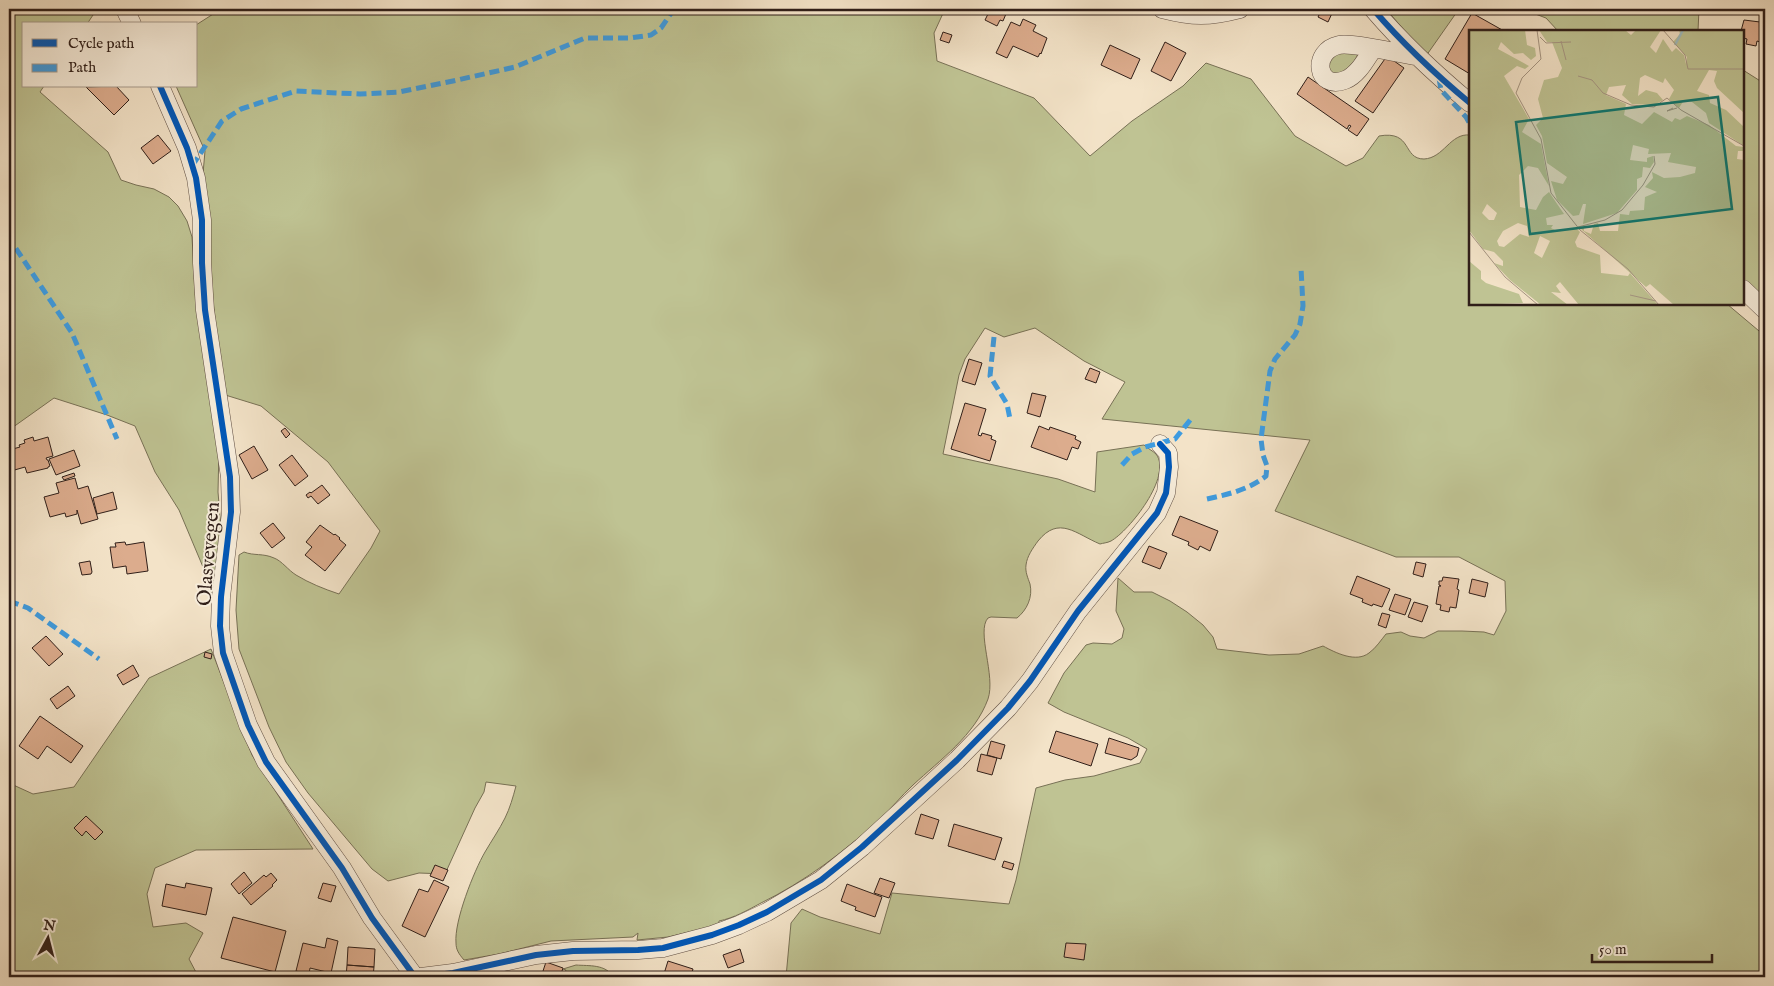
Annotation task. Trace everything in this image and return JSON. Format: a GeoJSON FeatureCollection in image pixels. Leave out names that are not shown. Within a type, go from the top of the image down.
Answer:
{"type":"FeatureCollection","features":[{"type":"Feature","properties":{"kind":"street"},"geometry":{"type":"LineString","coordinates":[[126,9],[131,22]]}},
{"type":"Feature","properties":{"kind":"street"},"geometry":{"type":"LineString","coordinates":[[1162,9],[1186,15],[1208,16],[1240,9]]}},
{"type":"Feature","properties":{"kind":"street"},"geometry":{"type":"LineString","coordinates":[[1373,9],[1416,56],[1469,102]]}},
{"type":"Feature","properties":{"kind":"street"},"geometry":{"type":"LineString","coordinates":[[1374,49],[1416,56]]}},
{"type":"Feature","properties":{"kind":"street","name":"Olasvevegen"},"geometry":{"type":"LineString","coordinates":[[161,88],[187,148],[196,178],[202,220],[205,310],[230,477],[231,512],[220,606],[223,653],[248,725],[266,762],[342,868],[372,918],[416,977]]}},
{"type":"Feature","properties":{"kind":"street"},"geometry":{"type":"LineString","coordinates":[[1744,290],[1765,310]]}},
{"type":"Feature","properties":{"kind":"street"},"geometry":{"type":"LineString","coordinates":[[421,977],[536,955],[573,951],[663,948],[712,935],[739,925],[767,912],[821,880],[862,847],[957,760],[1008,708],[1030,681],[1078,611],[1157,513],[1166,493],[1169,467],[1168,454],[1160,444]]}},
{"type":"Feature","properties":{"kind":"green space"},"geometry":{"type":"Polygon","coordinates":[[[9,9],[97,9],[88,22],[22,22],[22,88],[43,88],[40,92],[108,152],[121,180],[154,189],[169,197],[178,206],[187,221],[192,237],[196,305],[219,447],[218,492],[221,528],[216,590],[210,594],[203,567],[179,510],[155,472],[135,426],[54,398],[9,430],[9,9]]]}},
{"type":"Feature","properties":{"kind":"green space"},"geometry":{"type":"Polygon","coordinates":[[[221,9],[945,9],[934,33],[937,61],[1034,98],[1090,156],[1132,121],[1183,86],[1206,63],[1251,79],[1295,136],[1346,166],[1363,158],[1379,136],[1390,135],[1397,137],[1412,155],[1424,159],[1437,155],[1457,138],[1469,135],[1469,305],[1728,305],[1765,336],[1765,977],[786,977],[791,923],[802,909],[820,917],[880,934],[892,893],[1009,904],[1036,788],[1065,780],[1094,776],[1140,763],[1147,749],[1128,738],[1064,712],[1048,703],[1064,673],[1086,645],[1093,643],[1112,644],[1122,638],[1124,629],[1116,611],[1118,578],[1134,592],[1152,592],[1187,612],[1203,625],[1213,637],[1217,649],[1269,655],[1299,654],[1323,646],[1346,656],[1364,656],[1372,651],[1386,634],[1401,632],[1410,636],[1424,638],[1438,631],[1484,632],[1494,635],[1506,611],[1505,581],[1459,557],[1396,557],[1275,511],[1310,440],[1102,419],[1125,382],[1084,361],[1035,328],[1004,337],[985,328],[965,359],[959,375],[943,454],[1058,479],[1095,492],[1097,452],[1144,445],[1156,454],[1160,464],[1159,475],[1154,489],[1138,515],[1111,541],[1100,544],[1068,529],[1061,528],[1053,529],[1046,533],[1032,549],[1026,565],[1026,573],[1031,589],[1030,598],[1024,611],[1017,618],[988,618],[985,624],[984,633],[990,689],[982,712],[966,735],[879,820],[838,855],[793,886],[741,914],[719,921],[719,925],[668,937],[637,940],[638,933],[633,937],[551,941],[499,954],[464,960],[458,952],[456,943],[461,910],[470,883],[481,860],[507,814],[516,786],[486,782],[484,792],[445,874],[419,873],[388,881],[372,869],[308,793],[286,762],[269,727],[239,649],[236,610],[239,555],[244,552],[274,558],[301,578],[339,594],[371,548],[380,531],[328,462],[261,406],[222,394],[202,185],[205,151],[177,88],[198,88],[198,24],[221,9]]]}},
{"type":"Feature","properties":{"kind":"green space"},"geometry":{"type":"Polygon","coordinates":[[[1386,9],[1459,9],[1426,56],[1386,9]]]}},
{"type":"Feature","properties":{"kind":"green space"},"geometry":{"type":"Polygon","coordinates":[[[1522,9],[1699,9],[1698,30],[1557,30],[1546,18],[1522,9]]]}},
{"type":"Feature","properties":{"kind":"green space"},"geometry":{"type":"Polygon","coordinates":[[[1334,52],[1358,53],[1354,62],[1341,74],[1330,73],[1327,64],[1334,52]]]}},
{"type":"Feature","properties":{"kind":"green space"},"geometry":{"type":"Polygon","coordinates":[[[1744,71],[1765,84],[1765,304],[1744,285],[1744,71]]]}},
{"type":"Feature","properties":{"kind":"green space"},"geometry":{"type":"Polygon","coordinates":[[[211,649],[252,755],[313,849],[196,850],[155,868],[147,894],[153,927],[186,923],[203,933],[189,959],[198,976],[201,977],[9,977],[9,783],[33,794],[74,787],[149,678],[211,649]]]}},
{"type":"Feature","properties":{"kind":"green space"},"geometry":{"type":"Polygon","coordinates":[[[576,965],[602,968],[613,977],[563,977],[566,970],[563,969],[576,965]]]}},
{"type":"Feature","properties":{"kind":"building"},"geometry":{"type":"Polygon","coordinates":[[[976,9],[1008,9],[1003,21],[1000,20],[997,26],[985,20],[988,14],[976,9]]]}},
{"type":"Feature","properties":{"kind":"building"},"geometry":{"type":"Polygon","coordinates":[[[1305,9],[1334,9],[1328,22],[1318,17],[1319,15],[1305,9]]]}},
{"type":"Feature","properties":{"kind":"building"},"geometry":{"type":"Polygon","coordinates":[[[1744,9],[1754,9],[1752,14],[1744,13],[1744,9]]]}},
{"type":"Feature","properties":{"kind":"building"},"geometry":{"type":"Polygon","coordinates":[[[1472,13],[1502,30],[1469,30],[1469,73],[1445,59],[1472,13]]]}},
{"type":"Feature","properties":{"kind":"building"},"geometry":{"type":"Polygon","coordinates":[[[1023,19],[1036,25],[1033,31],[1047,38],[1041,54],[1038,57],[1013,46],[1007,58],[996,53],[1011,22],[1020,26],[1023,19]]]}},
{"type":"Feature","properties":{"kind":"building"},"geometry":{"type":"Polygon","coordinates":[[[1744,20],[1760,22],[1765,28],[1763,43],[1757,41],[1756,46],[1746,44],[1747,39],[1744,38],[1744,30],[1741,30],[1744,20]]]}},
{"type":"Feature","properties":{"kind":"building"},"geometry":{"type":"Polygon","coordinates":[[[943,32],[952,35],[949,43],[940,40],[943,32]]]}},
{"type":"Feature","properties":{"kind":"building"},"geometry":{"type":"Polygon","coordinates":[[[1165,42],[1186,53],[1171,81],[1151,71],[1165,42]]]}},
{"type":"Feature","properties":{"kind":"building"},"geometry":{"type":"Polygon","coordinates":[[[1110,45],[1140,59],[1131,79],[1101,65],[1110,45]]]}},
{"type":"Feature","properties":{"kind":"building"},"geometry":{"type":"Polygon","coordinates":[[[1387,56],[1404,68],[1373,113],[1355,101],[1387,56]]]}},
{"type":"Feature","properties":{"kind":"building"},"geometry":{"type":"Polygon","coordinates":[[[1308,77],[1369,119],[1357,136],[1348,130],[1351,126],[1349,125],[1347,129],[1297,94],[1308,77]]]}},
{"type":"Feature","properties":{"kind":"building"},"geometry":{"type":"Polygon","coordinates":[[[87,88],[118,88],[129,100],[114,115],[87,88]]]}},
{"type":"Feature","properties":{"kind":"building"},"geometry":{"type":"Polygon","coordinates":[[[158,135],[171,151],[153,164],[141,148],[158,135]]]}},
{"type":"Feature","properties":{"kind":"building"},"geometry":{"type":"Polygon","coordinates":[[[969,359],[982,363],[975,385],[962,381],[969,359]]]}},
{"type":"Feature","properties":{"kind":"building"},"geometry":{"type":"Polygon","coordinates":[[[1090,368],[1100,372],[1096,383],[1085,379],[1090,368]]]}},
{"type":"Feature","properties":{"kind":"building"},"geometry":{"type":"Polygon","coordinates":[[[1032,393],[1046,396],[1040,417],[1027,413],[1032,393]]]}},
{"type":"Feature","properties":{"kind":"building"},"geometry":{"type":"Polygon","coordinates":[[[965,403],[986,409],[978,435],[981,436],[982,433],[992,436],[991,439],[996,441],[990,461],[951,449],[965,403]]]}},
{"type":"Feature","properties":{"kind":"building"},"geometry":{"type":"Polygon","coordinates":[[[1039,426],[1049,430],[1050,427],[1076,436],[1075,439],[1081,442],[1078,449],[1072,447],[1067,460],[1031,447],[1039,426]]]}},
{"type":"Feature","properties":{"kind":"building"},"geometry":{"type":"Polygon","coordinates":[[[285,428],[290,434],[286,438],[281,431],[285,428]]]}},
{"type":"Feature","properties":{"kind":"building"},"geometry":{"type":"Polygon","coordinates":[[[33,437],[34,441],[48,437],[53,456],[46,458],[50,466],[27,473],[25,467],[11,471],[9,450],[20,447],[19,445],[25,443],[24,440],[33,437]]]}},
{"type":"Feature","properties":{"kind":"building"},"geometry":{"type":"Polygon","coordinates":[[[254,446],[268,470],[252,479],[239,455],[254,446]]]}},
{"type":"Feature","properties":{"kind":"building"},"geometry":{"type":"Polygon","coordinates":[[[74,450],[80,466],[56,475],[49,459],[74,450]]]}},
{"type":"Feature","properties":{"kind":"building"},"geometry":{"type":"Polygon","coordinates":[[[292,455],[308,476],[295,486],[279,465],[292,455]]]}},
{"type":"Feature","properties":{"kind":"building"},"geometry":{"type":"Polygon","coordinates":[[[74,473],[75,476],[64,480],[62,477],[74,473]]]}},
{"type":"Feature","properties":{"kind":"building"},"geometry":{"type":"Polygon","coordinates":[[[75,478],[78,489],[88,486],[98,519],[81,524],[77,510],[77,514],[66,517],[65,513],[50,517],[44,497],[59,493],[56,483],[75,478]]]}},
{"type":"Feature","properties":{"kind":"building"},"geometry":{"type":"Polygon","coordinates":[[[322,485],[330,495],[318,504],[311,496],[308,498],[306,495],[322,485]]]}},
{"type":"Feature","properties":{"kind":"building"},"geometry":{"type":"Polygon","coordinates":[[[113,492],[117,509],[97,514],[93,498],[113,492]]]}},
{"type":"Feature","properties":{"kind":"building"},"geometry":{"type":"Polygon","coordinates":[[[1180,516],[1218,531],[1210,551],[1200,546],[1198,550],[1188,545],[1189,542],[1172,535],[1180,516]]]}},
{"type":"Feature","properties":{"kind":"building"},"geometry":{"type":"Polygon","coordinates":[[[273,523],[285,538],[272,548],[260,533],[273,523]]]}},
{"type":"Feature","properties":{"kind":"building"},"geometry":{"type":"Polygon","coordinates":[[[320,525],[335,534],[346,545],[325,571],[305,555],[312,547],[306,542],[320,525]]]}},
{"type":"Feature","properties":{"kind":"building"},"geometry":{"type":"Polygon","coordinates":[[[125,542],[126,545],[144,542],[148,571],[127,574],[126,566],[113,568],[110,547],[116,547],[115,543],[125,542]]]}},
{"type":"Feature","properties":{"kind":"building"},"geometry":{"type":"Polygon","coordinates":[[[1149,546],[1167,553],[1160,569],[1142,562],[1149,546]]]}},
{"type":"Feature","properties":{"kind":"building"},"geometry":{"type":"Polygon","coordinates":[[[90,561],[91,574],[82,575],[79,563],[90,561]]]}},
{"type":"Feature","properties":{"kind":"building"},"geometry":{"type":"Polygon","coordinates":[[[1416,562],[1426,564],[1423,577],[1413,574],[1416,562]]]}},
{"type":"Feature","properties":{"kind":"building"},"geometry":{"type":"Polygon","coordinates":[[[1357,576],[1390,589],[1382,607],[1362,602],[1363,599],[1350,594],[1357,576]]]}},
{"type":"Feature","properties":{"kind":"building"},"geometry":{"type":"Polygon","coordinates":[[[1443,577],[1459,579],[1456,608],[1450,607],[1449,612],[1440,610],[1441,605],[1436,604],[1439,586],[1441,586],[1439,581],[1442,581],[1443,577]]]}},
{"type":"Feature","properties":{"kind":"building"},"geometry":{"type":"Polygon","coordinates":[[[1472,579],[1488,583],[1485,597],[1469,593],[1472,579]]]}},
{"type":"Feature","properties":{"kind":"building"},"geometry":{"type":"Polygon","coordinates":[[[1395,594],[1411,599],[1405,615],[1389,610],[1395,594]]]}},
{"type":"Feature","properties":{"kind":"building"},"geometry":{"type":"Polygon","coordinates":[[[1414,602],[1428,606],[1422,622],[1408,617],[1414,602]]]}},
{"type":"Feature","properties":{"kind":"building"},"geometry":{"type":"Polygon","coordinates":[[[1382,613],[1390,615],[1386,628],[1378,625],[1382,613]]]}},
{"type":"Feature","properties":{"kind":"building"},"geometry":{"type":"Polygon","coordinates":[[[46,636],[63,654],[49,666],[32,648],[46,636]]]}},
{"type":"Feature","properties":{"kind":"building"},"geometry":{"type":"Polygon","coordinates":[[[205,652],[212,654],[211,659],[204,657],[205,652]]]}},
{"type":"Feature","properties":{"kind":"building"},"geometry":{"type":"Polygon","coordinates":[[[133,665],[139,676],[123,685],[117,675],[133,665]]]}},
{"type":"Feature","properties":{"kind":"building"},"geometry":{"type":"Polygon","coordinates":[[[68,686],[75,696],[57,709],[50,699],[68,686]]]}},
{"type":"Feature","properties":{"kind":"building"},"geometry":{"type":"Polygon","coordinates":[[[40,716],[83,746],[71,763],[47,746],[38,759],[19,746],[40,716]]]}},
{"type":"Feature","properties":{"kind":"building"},"geometry":{"type":"Polygon","coordinates":[[[1056,731],[1098,744],[1091,766],[1049,752],[1056,731]]]}},
{"type":"Feature","properties":{"kind":"building"},"geometry":{"type":"Polygon","coordinates":[[[1109,738],[1139,748],[1137,756],[1131,760],[1105,753],[1109,738]]]}},
{"type":"Feature","properties":{"kind":"building"},"geometry":{"type":"Polygon","coordinates":[[[991,741],[1005,745],[1001,759],[987,755],[991,741]]]}},
{"type":"Feature","properties":{"kind":"building"},"geometry":{"type":"Polygon","coordinates":[[[981,754],[997,758],[992,775],[977,771],[981,754]]]}},
{"type":"Feature","properties":{"kind":"building"},"geometry":{"type":"Polygon","coordinates":[[[921,814],[939,820],[933,839],[915,834],[921,814]]]}},
{"type":"Feature","properties":{"kind":"building"},"geometry":{"type":"Polygon","coordinates":[[[86,816],[103,832],[95,840],[86,831],[82,836],[74,828],[86,816]]]}},
{"type":"Feature","properties":{"kind":"building"},"geometry":{"type":"Polygon","coordinates":[[[954,824],[1002,838],[995,860],[948,846],[954,824]]]}},
{"type":"Feature","properties":{"kind":"building"},"geometry":{"type":"Polygon","coordinates":[[[1004,861],[1014,864],[1012,870],[1002,867],[1004,861]]]}},
{"type":"Feature","properties":{"kind":"building"},"geometry":{"type":"Polygon","coordinates":[[[435,865],[448,870],[443,881],[430,876],[435,865]]]}},
{"type":"Feature","properties":{"kind":"building"},"geometry":{"type":"Polygon","coordinates":[[[244,872],[252,883],[239,894],[231,884],[244,872]]]}},
{"type":"Feature","properties":{"kind":"building"},"geometry":{"type":"Polygon","coordinates":[[[271,873],[277,880],[273,886],[251,905],[242,894],[264,875],[266,877],[271,873]]]}},
{"type":"Feature","properties":{"kind":"building"},"geometry":{"type":"Polygon","coordinates":[[[880,878],[895,883],[889,898],[874,893],[880,878]]]}},
{"type":"Feature","properties":{"kind":"building"},"geometry":{"type":"Polygon","coordinates":[[[434,880],[449,887],[425,937],[402,926],[419,889],[428,892],[434,880]]]}},
{"type":"Feature","properties":{"kind":"building"},"geometry":{"type":"Polygon","coordinates":[[[186,883],[212,888],[206,915],[162,906],[166,884],[185,888],[186,883]]]}},
{"type":"Feature","properties":{"kind":"building"},"geometry":{"type":"Polygon","coordinates":[[[323,883],[336,886],[331,902],[318,898],[323,883]]]}},
{"type":"Feature","properties":{"kind":"building"},"geometry":{"type":"Polygon","coordinates":[[[847,884],[882,897],[875,917],[855,910],[856,907],[841,901],[847,884]]]}},
{"type":"Feature","properties":{"kind":"building"},"geometry":{"type":"Polygon","coordinates":[[[233,917],[286,931],[275,972],[221,958],[233,917]]]}},
{"type":"Feature","properties":{"kind":"building"},"geometry":{"type":"Polygon","coordinates":[[[327,938],[338,941],[331,973],[310,968],[309,974],[296,971],[303,943],[325,948],[327,938]]]}},
{"type":"Feature","properties":{"kind":"building"},"geometry":{"type":"Polygon","coordinates":[[[1066,943],[1086,944],[1084,960],[1064,957],[1066,943]]]}},
{"type":"Feature","properties":{"kind":"building"},"geometry":{"type":"Polygon","coordinates":[[[348,947],[375,949],[374,967],[347,965],[348,947]]]}},
{"type":"Feature","properties":{"kind":"building"},"geometry":{"type":"Polygon","coordinates":[[[740,949],[744,962],[728,968],[723,955],[740,949]]]}},
{"type":"Feature","properties":{"kind":"building"},"geometry":{"type":"Polygon","coordinates":[[[668,961],[693,969],[691,976],[695,977],[663,977],[668,961]]]}},
{"type":"Feature","properties":{"kind":"building"},"geometry":{"type":"Polygon","coordinates":[[[546,962],[563,968],[560,977],[541,977],[546,962]]]}},
{"type":"Feature","properties":{"kind":"building"},"geometry":{"type":"Polygon","coordinates":[[[347,965],[374,967],[373,977],[346,977],[347,965]]]}},
{"type":"Feature","properties":{"kind":"marked path"},"geometry":{"type":"LineString","coordinates":[[192,166],[222,121],[241,109],[296,91],[360,94],[399,92],[453,81],[515,67],[585,38],[630,38],[651,35],[661,28],[674,9]]}},
{"type":"Feature","properties":{"kind":"marked path"},"geometry":{"type":"LineString","coordinates":[[1439,78],[1441,90],[1469,122]]}},
{"type":"Feature","properties":{"kind":"marked path"},"geometry":{"type":"LineString","coordinates":[[9,235],[13,244],[72,333],[117,439]]}},
{"type":"Feature","properties":{"kind":"marked path"},"geometry":{"type":"LineString","coordinates":[[1207,499],[1245,488],[1266,476],[1267,466],[1263,455],[1261,439],[1270,371],[1275,359],[1295,335],[1300,324],[1303,306],[1301,268]]}},
{"type":"Feature","properties":{"kind":"marked path"},"geometry":{"type":"LineString","coordinates":[[994,337],[990,376],[1007,404],[1010,419]]}},
{"type":"Feature","properties":{"kind":"marked path"},"geometry":{"type":"LineString","coordinates":[[1122,465],[1132,454],[1145,447],[1175,439],[1191,419]]}},
{"type":"Feature","properties":{"kind":"marked path"},"geometry":{"type":"LineString","coordinates":[[9,601],[28,608],[99,659]]}},
{"type":"Feature","properties":{"kind":"marked path"},"geometry":{"type":"LineString","coordinates":[[391,977],[395,972]]}},
{"type":"Feature","properties":{"kind":"cycle path"},"geometry":{"type":"LineString","coordinates":[[1373,9],[1420,58],[1469,102]]}},
{"type":"Feature","properties":{"kind":"cycle path"},"geometry":{"type":"LineString","coordinates":[[161,88],[187,148],[196,178],[202,220],[205,310],[230,477],[231,512],[221,597],[220,626],[223,653],[248,725],[266,762],[342,868],[372,918],[415,977]]}},
{"type":"Feature","properties":{"kind":"cycle path"},"geometry":{"type":"LineString","coordinates":[[421,977],[453,973],[536,955],[573,951],[663,948],[712,935],[739,925],[767,912],[821,880],[862,847],[957,760],[1008,708],[1030,681],[1078,611],[1157,513],[1166,493],[1169,467],[1168,453],[1160,444]]}}]}
